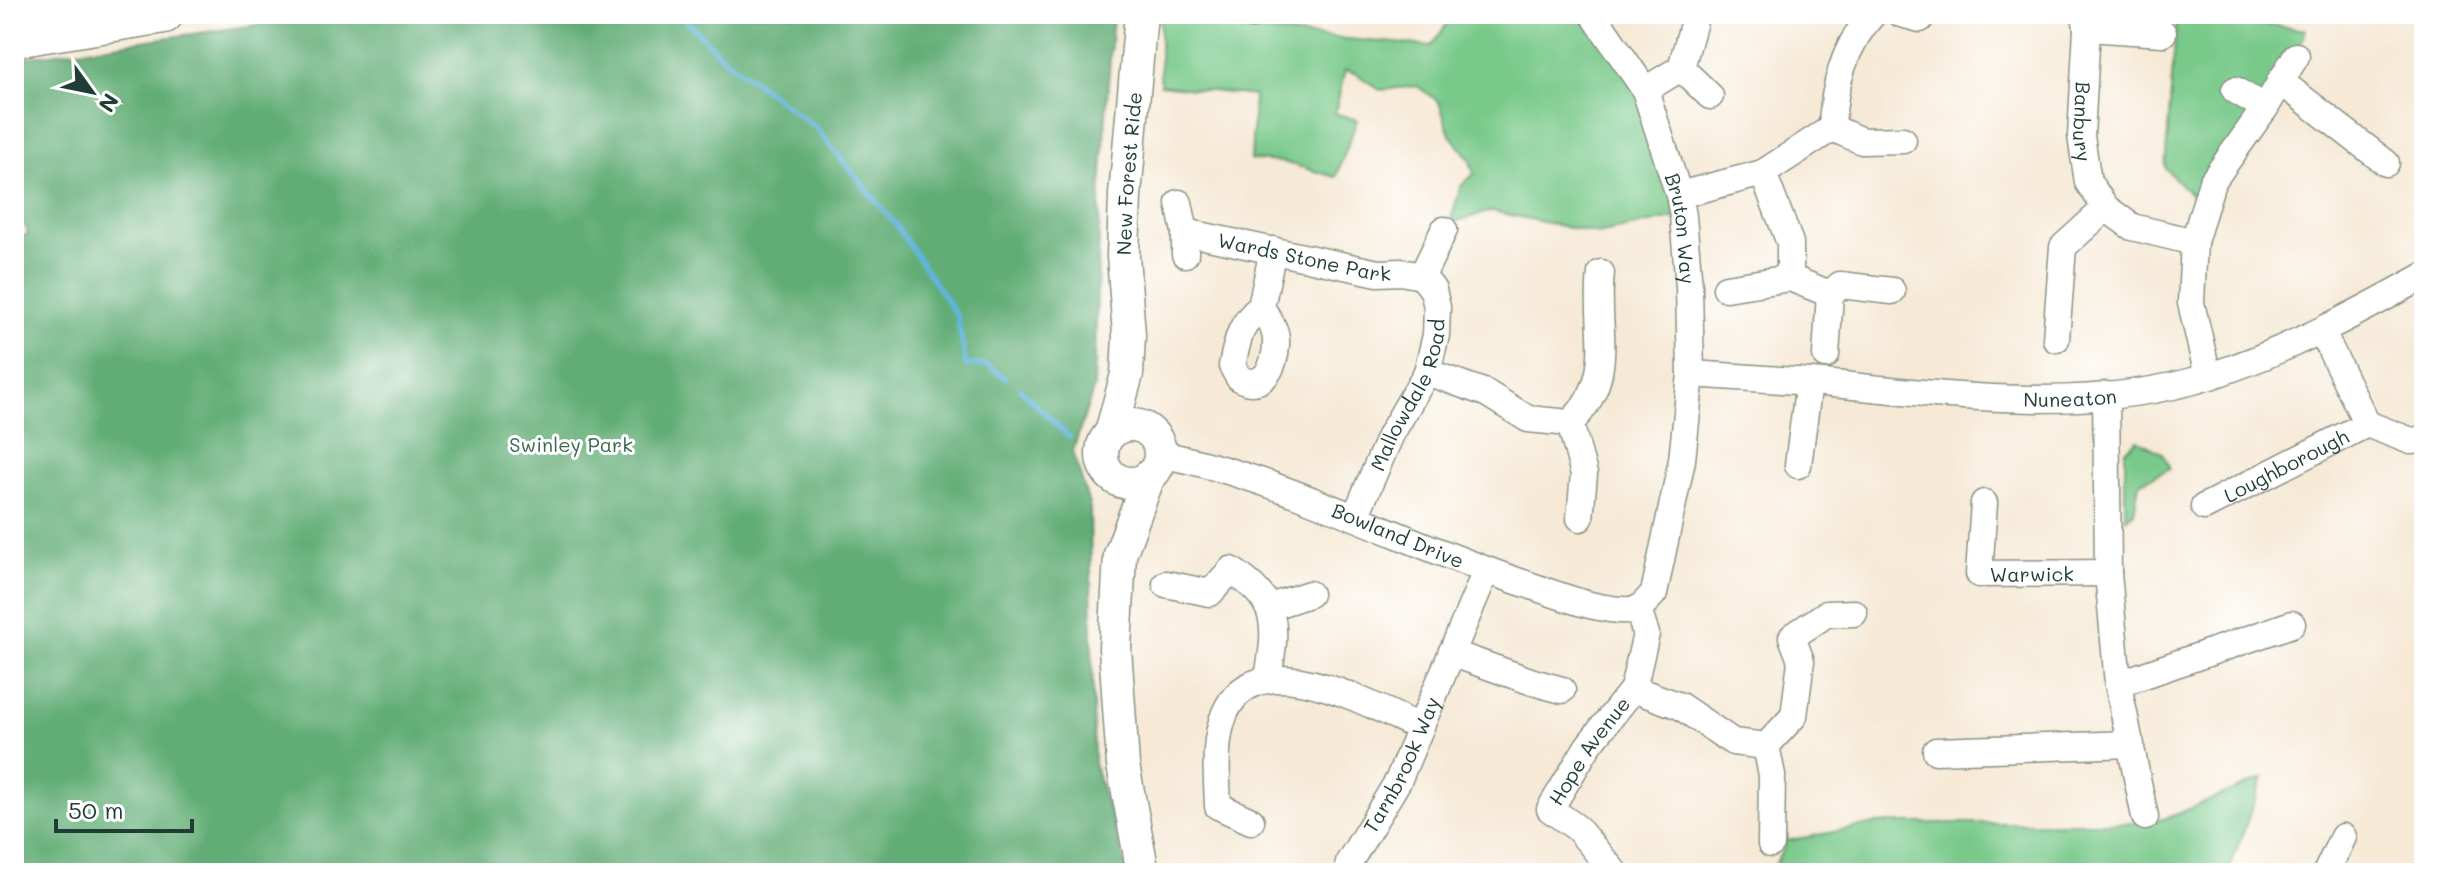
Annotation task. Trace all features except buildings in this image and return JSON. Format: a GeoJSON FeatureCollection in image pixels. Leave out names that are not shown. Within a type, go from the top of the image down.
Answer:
{"type":"FeatureCollection","features":[{"type":"Feature","properties":{"kind":"highway"},"geometry":{"type":"LineString","coordinates":[[14,38],[164,14]]}},
{"type":"Feature","properties":{"kind":"main road","name":"New Forest Ride"},"geometry":{"type":"LineString","coordinates":[[1111,433],[1127,374],[1129,335],[1123,256],[1125,195],[1141,14]]}},
{"type":"Feature","properties":{"kind":"main road","name":"New Forest Ride"},"geometry":{"type":"LineString","coordinates":[[1120,555],[1152,454],[1146,410],[1129,335]]}},
{"type":"Feature","properties":{"kind":"main road"},"geometry":{"type":"LineString","coordinates":[[1133,425],[1152,454],[1142,481],[1131,483],[1116,478],[1106,468],[1103,458],[1105,443],[1111,433],[1123,426],[1133,425]]}},
{"type":"Feature","properties":{"kind":"main road","name":"New Forest Ride"},"geometry":{"type":"LineString","coordinates":[[1116,478],[1112,500],[1120,555],[1115,648],[1123,765],[1143,873]]}},
{"type":"Feature","properties":{"kind":"street"},"geometry":{"type":"LineString","coordinates":[[1679,195],[1763,173],[1832,128],[1837,90],[1848,50],[1861,27],[1873,14]]}},
{"type":"Feature","properties":{"kind":"street","name":"Bruton Way"},"geometry":{"type":"LineString","coordinates":[[1596,15],[1645,90],[1679,195],[1689,287],[1691,374]]}},
{"type":"Feature","properties":{"kind":"street"},"geometry":{"type":"LineString","coordinates":[[1645,90],[1681,68],[1694,21]]}},
{"type":"Feature","properties":{"kind":"street","name":"Banbury"},"geometry":{"type":"LineString","coordinates":[[2163,33],[2086,21],[2081,136],[2088,182],[2106,208],[2132,227],[2194,242]]}},
{"type":"Feature","properties":{"kind":"street"},"geometry":{"type":"LineString","coordinates":[[2208,376],[2191,303],[2194,242],[2212,182],[2265,108],[2296,56]]}},
{"type":"Feature","properties":{"kind":"street"},"geometry":{"type":"LineString","coordinates":[[1681,68],[1710,96]]}},
{"type":"Feature","properties":{"kind":"street"},"geometry":{"type":"LineString","coordinates":[[2280,81],[2372,159]]}},
{"type":"Feature","properties":{"kind":"street"},"geometry":{"type":"LineString","coordinates":[[2235,90],[2265,108]]}},
{"type":"Feature","properties":{"kind":"street"},"geometry":{"type":"LineString","coordinates":[[1832,128],[1862,141],[1903,140]]}},
{"type":"Feature","properties":{"kind":"street"},"geometry":{"type":"LineString","coordinates":[[1763,173],[1790,243],[1790,278]]}},
{"type":"Feature","properties":{"kind":"street","name":"Wards Stone Park"},"geometry":{"type":"LineString","coordinates":[[1179,203],[1185,243],[1273,250],[1378,273],[1401,272],[1422,276]]}},
{"type":"Feature","properties":{"kind":"street"},"geometry":{"type":"LineString","coordinates":[[2056,339],[2063,247],[2106,208]]}},
{"type":"Feature","properties":{"kind":"street"},"geometry":{"type":"LineString","coordinates":[[1422,276],[1444,230]]}},
{"type":"Feature","properties":{"kind":"street"},"geometry":{"type":"LineString","coordinates":[[1261,307],[1273,250]]}},
{"type":"Feature","properties":{"kind":"street"},"geometry":{"type":"LineString","coordinates":[[1570,423],[1584,409],[1600,375],[1603,335],[1598,297],[1601,273]]}},
{"type":"Feature","properties":{"kind":"street","name":"Mallowdale Road"},"geometry":{"type":"LineString","coordinates":[[1355,517],[1391,434],[1427,372],[1436,335],[1437,307],[1433,290],[1422,276]]}},
{"type":"Feature","properties":{"kind":"street","name":"Nuneaton"},"geometry":{"type":"LineString","coordinates":[[1691,374],[1949,395],[2055,398],[2106,395],[2208,376],[2322,332],[2424,276]]}},
{"type":"Feature","properties":{"kind":"street"},"geometry":{"type":"LineString","coordinates":[[1726,288],[1790,278],[1830,294]]}},
{"type":"Feature","properties":{"kind":"street"},"geometry":{"type":"LineString","coordinates":[[1826,355],[1830,294],[1840,285],[1892,291]]}},
{"type":"Feature","properties":{"kind":"street","name":"Loughborough"},"geometry":{"type":"LineString","coordinates":[[2322,332],[2367,424],[2411,441],[2424,440]]}},
{"type":"Feature","properties":{"kind":"street"},"geometry":{"type":"LineString","coordinates":[[1427,372],[1486,393],[1528,419],[1570,423]]}},
{"type":"Feature","properties":{"kind":"street"},"geometry":{"type":"LineString","coordinates":[[1638,610],[1654,593],[1682,460],[1691,374]]}},
{"type":"Feature","properties":{"kind":"street"},"geometry":{"type":"LineString","coordinates":[[1798,465],[1809,382]]}},
{"type":"Feature","properties":{"kind":"street"},"geometry":{"type":"LineString","coordinates":[[2106,395],[2108,573],[2118,684],[2145,817]]}},
{"type":"Feature","properties":{"kind":"street"},"geometry":{"type":"LineString","coordinates":[[1570,423],[1584,474],[1580,518]]}},
{"type":"Feature","properties":{"kind":"street","name":"Loughborough"},"geometry":{"type":"LineString","coordinates":[[2204,507],[2367,424]]}},
{"type":"Feature","properties":{"kind":"street","name":"Bowland Drive"},"geometry":{"type":"LineString","coordinates":[[1152,454],[1256,480],[1486,571],[1559,595],[1621,611],[1638,610]]}},
{"type":"Feature","properties":{"kind":"street","name":"Warwick"},"geometry":{"type":"LineString","coordinates":[[1984,503],[1979,574],[2108,573]]}},
{"type":"Feature","properties":{"kind":"street"},"geometry":{"type":"LineString","coordinates":[[1166,584],[1210,593],[1231,570],[1254,585],[1270,607],[1275,637],[1268,678]]}},
{"type":"Feature","properties":{"kind":"street","name":"Tarnbrook Way"},"geometry":{"type":"LineString","coordinates":[[1347,873],[1349,862],[1398,781],[1486,571]]}},
{"type":"Feature","properties":{"kind":"street"},"geometry":{"type":"LineString","coordinates":[[1270,607],[1309,594]]}},
{"type":"Feature","properties":{"kind":"street","name":"Hope Avenue"},"geometry":{"type":"LineString","coordinates":[[1615,873],[1577,828],[1550,809],[1588,746],[1633,689],[1646,634],[1638,610]]}},
{"type":"Feature","properties":{"kind":"street"},"geometry":{"type":"LineString","coordinates":[[1766,746],[1794,716],[1801,661],[1792,637],[1826,614],[1854,613]]}},
{"type":"Feature","properties":{"kind":"street"},"geometry":{"type":"LineString","coordinates":[[2118,684],[2292,624]]}},
{"type":"Feature","properties":{"kind":"street"},"geometry":{"type":"LineString","coordinates":[[1451,653],[1562,690]]}},
{"type":"Feature","properties":{"kind":"street"},"geometry":{"type":"LineString","coordinates":[[1251,821],[1218,806],[1216,753],[1225,712],[1243,689],[1268,678],[1291,679],[1331,688],[1419,727]]}},
{"type":"Feature","properties":{"kind":"street"},"geometry":{"type":"LineString","coordinates":[[1633,689],[1680,706],[1733,742],[1766,746]]}},
{"type":"Feature","properties":{"kind":"street"},"geometry":{"type":"LineString","coordinates":[[1936,751],[2131,744]]}},
{"type":"Feature","properties":{"kind":"street"},"geometry":{"type":"LineString","coordinates":[[1766,746],[1772,775],[1771,844]]}},
{"type":"Feature","properties":{"kind":"street"},"geometry":{"type":"LineString","coordinates":[[2326,873],[2343,837]]}},
{"type":"Feature","properties":{"kind":"green space","name":"Swinley Park"},"geometry":{"type":"Polygon","coordinates":[[[334,14],[1113,14],[1100,204],[1094,387],[1073,451],[1090,508],[1094,763],[1128,873],[14,873],[14,240],[28,234],[14,199],[14,59],[334,14]]]}},
{"type":"Feature","properties":{"kind":"green space"},"geometry":{"type":"Polygon","coordinates":[[[1160,14],[1239,14],[1239,30],[1431,46],[1454,14],[1593,14],[1645,90],[1683,216],[1598,234],[1492,211],[1450,223],[1461,186],[1474,174],[1470,160],[1450,135],[1439,102],[1417,86],[1380,90],[1345,70],[1335,113],[1357,120],[1336,177],[1283,162],[1251,160],[1254,96],[1160,85],[1160,14]]]}},
{"type":"Feature","properties":{"kind":"green space"},"geometry":{"type":"Polygon","coordinates":[[[2177,14],[2199,14],[2306,30],[2296,56],[2194,198],[2165,168],[2177,14]]]}},
{"type":"Feature","properties":{"kind":"green space"},"geometry":{"type":"Polygon","coordinates":[[[2137,440],[2162,453],[2170,468],[2139,483],[2134,512],[2125,519],[2125,451],[2137,440]]]}},
{"type":"Feature","properties":{"kind":"green space"},"geometry":{"type":"Polygon","coordinates":[[[2263,778],[2228,873],[1738,873],[1775,865],[1787,841],[1880,823],[2147,823],[2167,818],[2263,778]]]}},
{"type":"Feature","properties":{"kind":"waterway"},"geometry":{"type":"LineString","coordinates":[[680,14],[720,55],[816,128],[895,224],[957,316],[966,365],[987,365],[1005,378]]}},
{"type":"Feature","properties":{"kind":"waterway"},"geometry":{"type":"LineString","coordinates":[[1020,389],[1069,437]]}}]}
